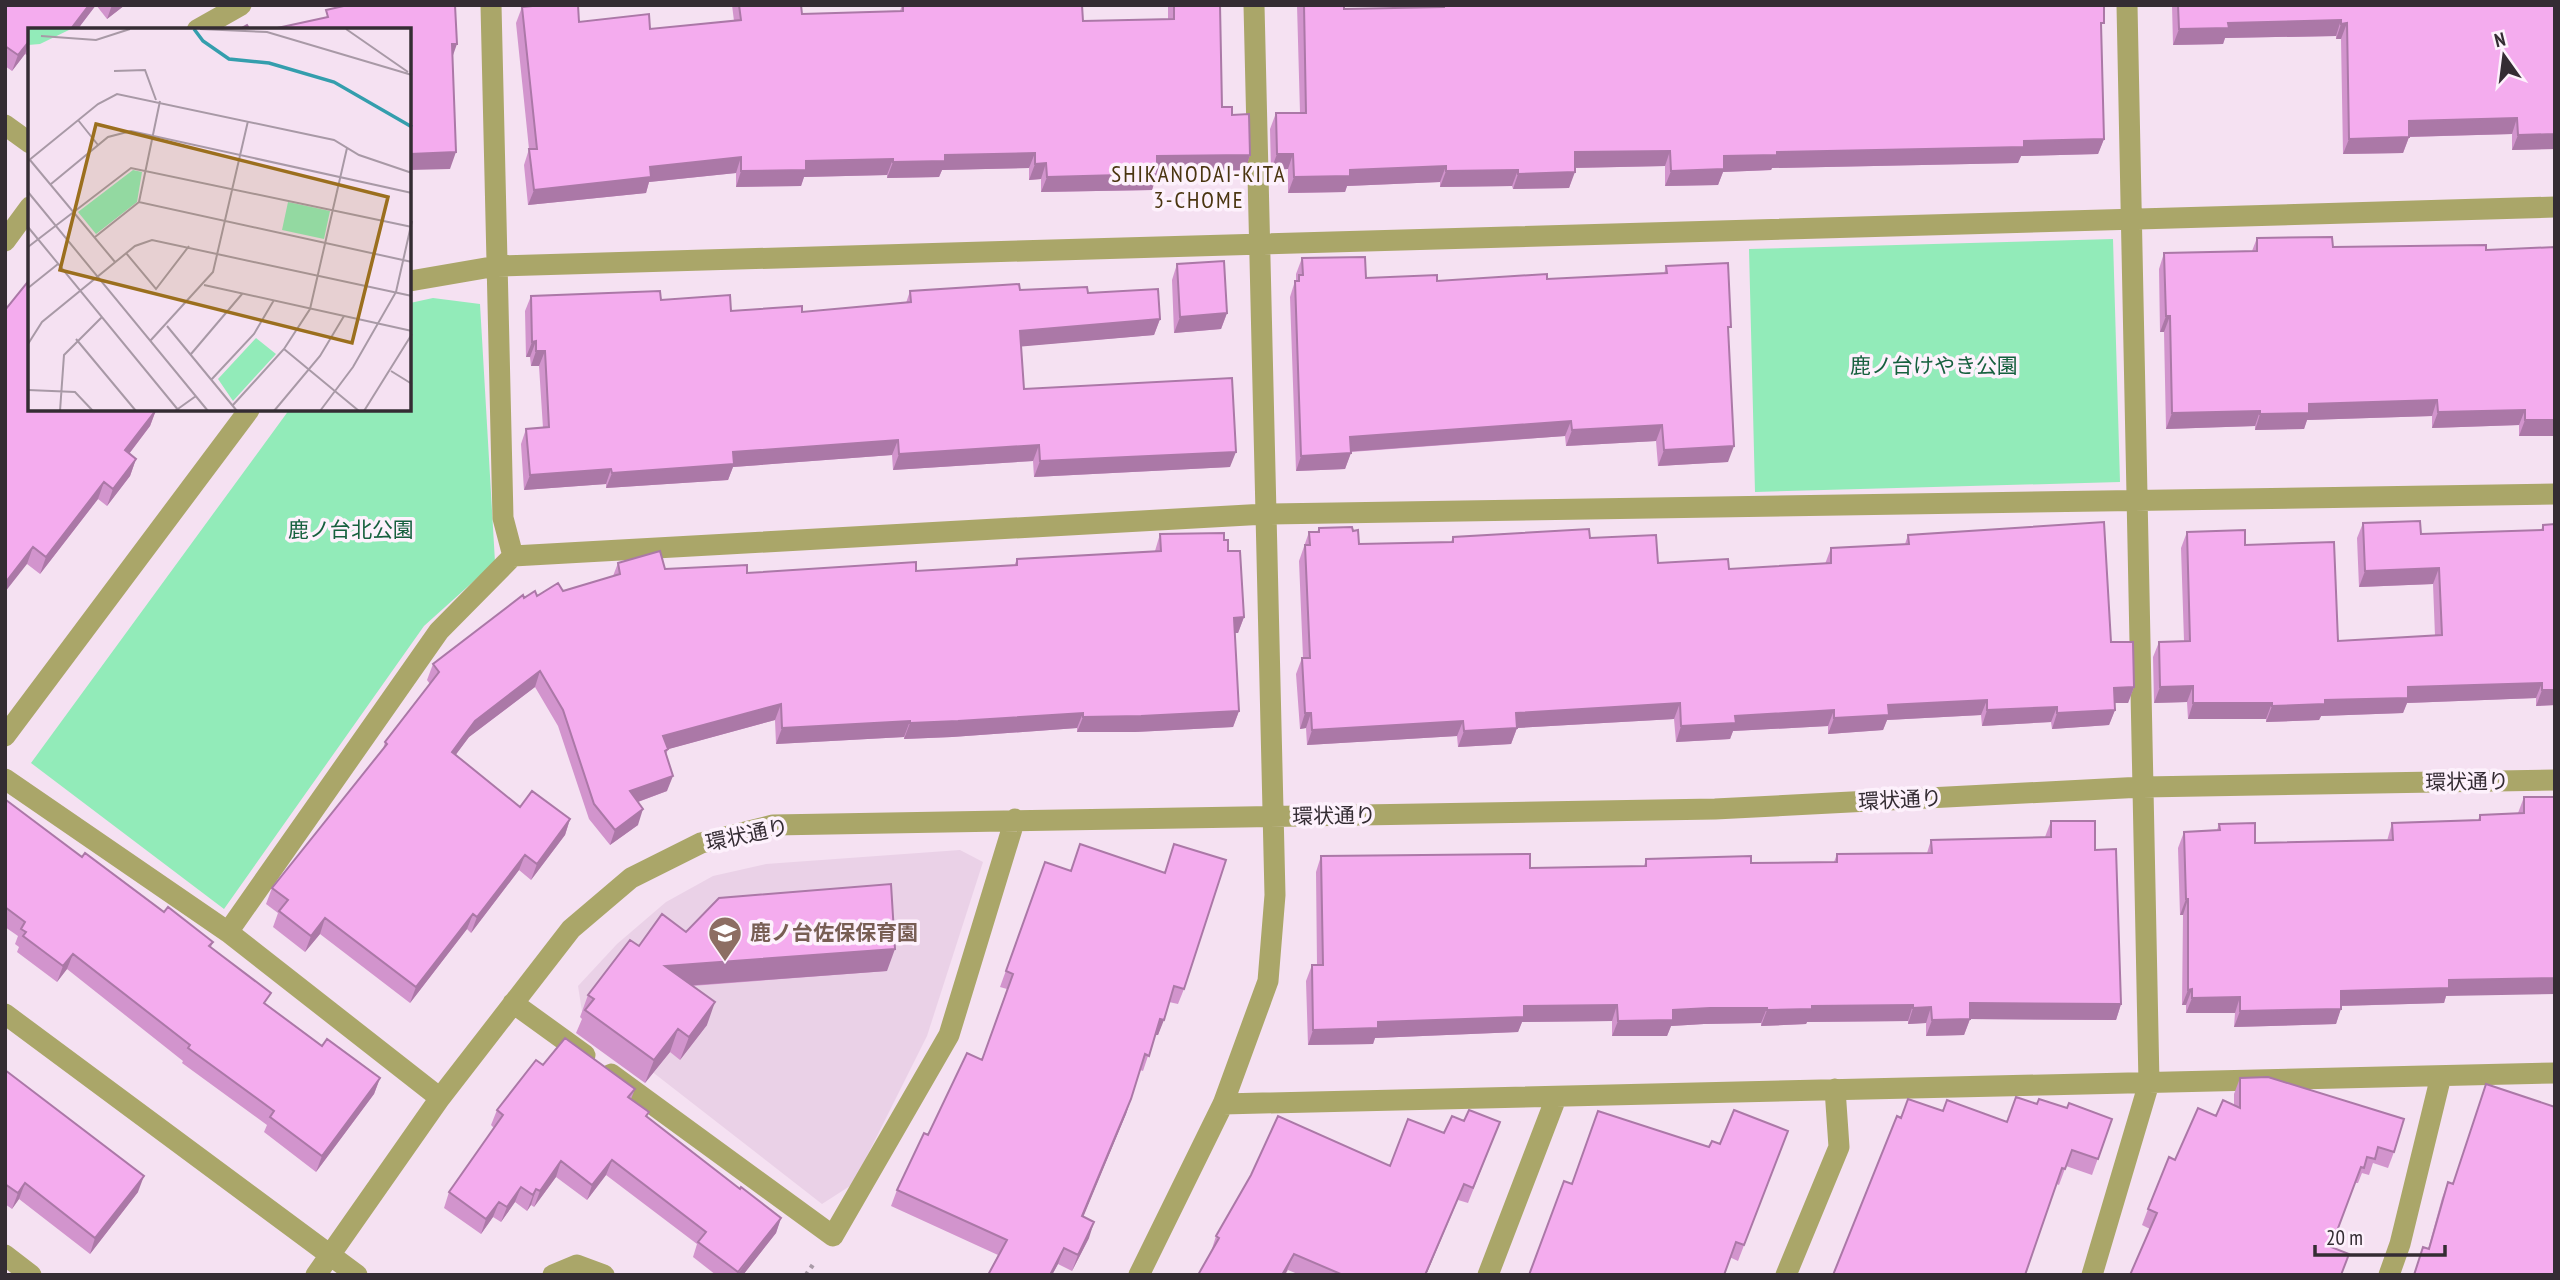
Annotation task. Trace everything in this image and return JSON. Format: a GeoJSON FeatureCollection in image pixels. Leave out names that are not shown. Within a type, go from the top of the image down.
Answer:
{"type":"FeatureCollection","features":[{"type":"Feature","properties":{"kind":"street"},"geometry":{"type":"LineString","coordinates":[[201,28],[241,5]]}},
{"type":"Feature","properties":{"kind":"street"},"geometry":{"type":"LineString","coordinates":[[491,5],[503,518],[513,555]]}},
{"type":"Feature","properties":{"kind":"street"},"geometry":{"type":"LineString","coordinates":[[1139,1275],[1223,1104],[1268,981],[1275,895],[1254,5]]}},
{"type":"Feature","properties":{"kind":"street"},"geometry":{"type":"LineString","coordinates":[[2092,1275],[2149,1083],[2127,5]]}},
{"type":"Feature","properties":{"kind":"street"},"geometry":{"type":"LineString","coordinates":[[5,125],[28,142]]}},
{"type":"Feature","properties":{"kind":"street"},"geometry":{"type":"LineString","coordinates":[[411,281],[497,266],[2555,207]]}},
{"type":"Feature","properties":{"kind":"street"},"geometry":{"type":"LineString","coordinates":[[5,241],[28,210]]}},
{"type":"Feature","properties":{"kind":"street"},"geometry":{"type":"LineString","coordinates":[[5,736],[247,411]]}},
{"type":"Feature","properties":{"kind":"street"},"geometry":{"type":"LineString","coordinates":[[228,932],[439,631],[513,555],[1266,514],[2555,494]]}},
{"type":"Feature","properties":{"kind":"street"},"geometry":{"type":"LineString","coordinates":[[5,779],[228,932],[440,1098]]}},
{"type":"Feature","properties":{"kind":"street","name":"環状通り"},"geometry":{"type":"LineString","coordinates":[[316,1275],[440,1098],[571,929],[631,878],[701,843],[773,825],[1015,819],[1715,810],[2143,787],[2555,780]]}},
{"type":"Feature","properties":{"kind":"street"},"geometry":{"type":"LineString","coordinates":[[513,1003],[833,1237],[949,1035],[1015,819]]}},
{"type":"Feature","properties":{"kind":"street"},"geometry":{"type":"LineString","coordinates":[[5,1014],[357,1275]]}},
{"type":"Feature","properties":{"kind":"street"},"geometry":{"type":"LineString","coordinates":[[1223,1104],[2555,1073]]}},
{"type":"Feature","properties":{"kind":"street"},"geometry":{"type":"LineString","coordinates":[[2389,1275],[2400,1244],[2441,1076]]}},
{"type":"Feature","properties":{"kind":"street"},"geometry":{"type":"LineString","coordinates":[[1786,1275],[1839,1147],[1835,1089]]}},
{"type":"Feature","properties":{"kind":"street"},"geometry":{"type":"LineString","coordinates":[[1488,1275],[1556,1098]]}},
{"type":"Feature","properties":{"kind":"street"},"geometry":{"type":"LineString","coordinates":[[5,1255],[31,1275]]}},
{"type":"Feature","properties":{"kind":"street"},"geometry":{"type":"LineString","coordinates":[[553,1275],[577,1265],[604,1275]]}},
{"type":"Feature","properties":{"kind":"shaded area"},"geometry":{"type":"Polygon","coordinates":[[[960,850],[983,862],[927,1036],[853,1184],[822,1204],[583,1018],[578,986],[617,944],[666,902],[713,876],[766,864],[960,850]]]}},
{"type":"Feature","properties":{"kind":"green space","name":"鹿ノ台けやき公園"},"geometry":{"type":"Polygon","coordinates":[[[2113,239],[2120,482],[1755,492],[1749,249],[2113,239]]]}},
{"type":"Feature","properties":{"kind":"green space","name":"鹿ノ台北公園"},"geometry":{"type":"Polygon","coordinates":[[[433,298],[480,304],[495,562],[424,626],[224,909],[31,763],[288,411],[411,411],[411,303],[433,298]]]}},
{"type":"Feature","properties":{"kind":"building"},"geometry":{"type":"Polygon","coordinates":[[[5,5],[89,5],[72,28],[28,28],[28,42],[18,55],[5,46],[5,5]]]}},
{"type":"Feature","properties":{"kind":"building"},"geometry":{"type":"Polygon","coordinates":[[[348,5],[455,5],[457,44],[452,44],[456,152],[411,154],[411,28],[277,28],[328,17],[326,10],[348,5]]]}},
{"type":"Feature","properties":{"kind":"building"},"geometry":{"type":"Polygon","coordinates":[[[578,5],[579,22],[649,14],[650,29],[741,20],[739,5],[801,5],[802,14],[903,11],[903,5],[1082,5],[1083,21],[1174,19],[1174,5],[1220,5],[1222,107],[1232,107],[1232,115],[1249,114],[1250,155],[1157,156],[1157,174],[1047,177],[1046,163],[1035,164],[1035,153],[945,155],[945,161],[806,161],[806,170],[741,171],[741,157],[650,167],[651,177],[534,190],[529,149],[537,149],[522,7],[578,5]]]}},
{"type":"Feature","properties":{"kind":"building"},"geometry":{"type":"Polygon","coordinates":[[[1304,5],[1344,5],[1344,9],[1444,5],[2104,5],[2104,23],[2101,23],[2104,139],[2024,141],[2024,147],[1777,152],[1777,155],[1724,156],[1724,169],[1671,171],[1670,151],[1575,152],[1575,172],[1518,174],[1518,170],[1446,171],[1446,166],[1350,170],[1350,176],[1294,177],[1293,154],[1277,154],[1276,113],[1306,113],[1304,5]]]}},
{"type":"Feature","properties":{"kind":"building"},"geometry":{"type":"Polygon","coordinates":[[[2178,5],[2555,5],[2555,134],[2518,135],[2517,118],[2409,121],[2409,137],[2349,139],[2347,23],[2341,24],[2341,20],[2228,23],[2229,28],[2179,29],[2178,5]]]}},
{"type":"Feature","properties":{"kind":"building"},"geometry":{"type":"Polygon","coordinates":[[[2332,237],[2333,247],[2486,245],[2486,250],[2555,247],[2555,420],[2525,420],[2525,410],[2438,412],[2437,400],[2309,404],[2309,413],[2172,413],[2170,316],[2166,316],[2164,253],[2257,251],[2257,238],[2332,237]]]}},
{"type":"Feature","properties":{"kind":"building"},"geometry":{"type":"Polygon","coordinates":[[[1365,257],[1366,278],[1437,275],[1437,281],[1547,274],[1547,279],[1667,273],[1666,266],[1728,263],[1734,446],[1664,450],[1662,425],[1572,430],[1571,421],[1350,437],[1351,453],[1301,456],[1295,281],[1299,281],[1299,275],[1303,275],[1302,258],[1365,257]]]}},
{"type":"Feature","properties":{"kind":"building"},"geometry":{"type":"Polygon","coordinates":[[[1224,261],[1227,313],[1180,317],[1177,264],[1224,261]]]}},
{"type":"Feature","properties":{"kind":"building"},"geometry":{"type":"Polygon","coordinates":[[[28,281],[28,411],[155,411],[125,450],[136,459],[113,489],[104,482],[46,557],[33,547],[5,583],[5,310],[28,281]]]}},
{"type":"Feature","properties":{"kind":"building"},"geometry":{"type":"Polygon","coordinates":[[[1019,284],[1020,290],[1087,287],[1088,293],[1158,289],[1160,319],[1020,331],[1024,389],[1232,378],[1236,452],[1040,461],[1039,445],[899,454],[898,440],[733,452],[734,464],[612,473],[611,469],[530,475],[526,429],[549,427],[545,351],[536,351],[536,341],[532,342],[531,296],[660,291],[661,300],[730,295],[731,311],[802,306],[802,312],[911,302],[910,291],[1019,284]]]}},
{"type":"Feature","properties":{"kind":"building"},"geometry":{"type":"Polygon","coordinates":[[[2420,521],[2421,534],[2543,530],[2543,525],[2555,524],[2555,690],[2542,690],[2542,683],[2408,687],[2408,698],[2325,700],[2325,704],[2272,706],[2272,703],[2193,703],[2193,686],[2160,687],[2159,642],[2190,641],[2187,532],[2245,530],[2245,545],[2334,542],[2338,641],[2442,635],[2439,568],[2365,571],[2363,523],[2420,521]]]}},
{"type":"Feature","properties":{"kind":"building"},"geometry":{"type":"Polygon","coordinates":[[[2104,522],[2111,642],[2133,642],[2134,687],[2114,688],[2115,710],[2057,713],[2057,707],[1987,710],[1987,700],[1888,705],[1889,715],[1834,718],[1834,710],[1735,716],[1736,723],[1681,726],[1680,703],[1516,713],[1517,728],[1464,731],[1463,721],[1312,730],[1311,713],[1305,713],[1302,658],[1310,658],[1305,545],[1310,545],[1309,532],[1319,532],[1319,528],[1352,527],[1353,531],[1358,530],[1359,544],[1453,542],[1453,537],[1589,529],[1590,538],[1656,535],[1658,563],[1728,559],[1729,569],[1831,563],[1831,548],[1909,544],[1908,535],[2104,522]]]}},
{"type":"Feature","properties":{"kind":"building"},"geometry":{"type":"Polygon","coordinates":[[[1224,533],[1224,540],[1228,540],[1228,551],[1240,551],[1244,617],[1234,618],[1239,711],[1083,717],[1083,713],[782,728],[781,704],[663,736],[673,776],[630,791],[643,809],[615,830],[594,804],[563,710],[540,671],[475,721],[452,752],[520,807],[532,791],[570,819],[537,864],[525,855],[477,917],[473,914],[416,987],[325,918],[311,936],[279,911],[288,900],[272,888],[387,744],[385,742],[439,672],[433,664],[523,595],[524,598],[535,591],[537,596],[558,583],[563,591],[620,574],[618,563],[660,551],[665,569],[747,565],[747,573],[916,562],[916,571],[1017,565],[1017,559],[1161,551],[1160,534],[1224,533]]]}},
{"type":"Feature","properties":{"kind":"building"},"geometry":{"type":"Polygon","coordinates":[[[2524,797],[2555,797],[2555,978],[2449,980],[2449,988],[2341,991],[2341,1009],[2240,1011],[2240,997],[2192,998],[2192,989],[2188,990],[2188,899],[2184,832],[2220,830],[2219,824],[2255,823],[2255,843],[2393,840],[2392,823],[2480,820],[2480,815],[2524,813],[2524,797]]]}},
{"type":"Feature","properties":{"kind":"building"},"geometry":{"type":"Polygon","coordinates":[[[6,800],[82,857],[85,853],[164,912],[168,907],[213,942],[209,946],[271,993],[264,1003],[322,1046],[327,1039],[380,1078],[322,1156],[270,1117],[274,1111],[188,1048],[190,1045],[73,954],[63,966],[23,936],[26,932],[21,929],[25,922],[5,907],[6,800]]]}},
{"type":"Feature","properties":{"kind":"building"},"geometry":{"type":"Polygon","coordinates":[[[2051,821],[2095,821],[2095,850],[2116,849],[2121,1004],[1970,1003],[1970,1019],[1932,1020],[1931,1007],[1913,1008],[1913,1005],[1673,1010],[1673,1020],[1618,1021],[1617,1005],[1524,1006],[1524,1017],[1378,1022],[1378,1028],[1313,1030],[1312,965],[1323,965],[1321,856],[1530,854],[1530,868],[1646,866],[1646,859],[1751,856],[1751,863],[1837,862],[1837,854],[1932,853],[1931,840],[2051,837],[2051,821]]]}},
{"type":"Feature","properties":{"kind":"building"},"geometry":{"type":"Polygon","coordinates":[[[1080,844],[1165,873],[1174,844],[1226,860],[1184,989],[1174,986],[1164,1020],[1160,1019],[1149,1056],[1145,1054],[1131,1099],[1082,1216],[1094,1222],[1078,1255],[1064,1248],[1050,1275],[988,1275],[1007,1240],[897,1190],[924,1133],[928,1135],[967,1053],[982,1060],[1013,974],[1006,971],[1045,862],[1071,871],[1080,844]]]}},
{"type":"Feature","properties":{"kind":"building"},"geometry":{"type":"Polygon","coordinates":[[[891,884],[895,949],[665,966],[715,1002],[689,1037],[678,1029],[654,1060],[585,1010],[594,999],[588,995],[630,940],[639,946],[662,914],[686,932],[719,898],[891,884]]]}},
{"type":"Feature","properties":{"kind":"building"},"geometry":{"type":"Polygon","coordinates":[[[565,1038],[635,1089],[628,1097],[649,1112],[646,1116],[781,1218],[738,1272],[698,1242],[706,1232],[612,1160],[592,1185],[561,1161],[540,1191],[536,1189],[533,1195],[521,1187],[507,1207],[499,1202],[486,1219],[449,1192],[503,1115],[497,1110],[536,1060],[543,1065],[565,1038]]]}},
{"type":"Feature","properties":{"kind":"building"},"geometry":{"type":"Polygon","coordinates":[[[5,1070],[144,1176],[95,1238],[25,1183],[18,1193],[5,1184],[5,1070]]]}},
{"type":"Feature","properties":{"kind":"building"},"geometry":{"type":"Polygon","coordinates":[[[2268,1077],[2404,1119],[2394,1152],[2378,1147],[2375,1159],[2367,1157],[2364,1168],[2361,1167],[2331,1247],[2349,1254],[2341,1275],[2130,1275],[2157,1213],[2148,1209],[2169,1157],[2175,1160],[2198,1108],[2216,1116],[2223,1100],[2240,1108],[2240,1078],[2268,1077]]]}},
{"type":"Feature","properties":{"kind":"building"},"geometry":{"type":"Polygon","coordinates":[[[2486,1084],[2555,1107],[2555,1275],[2414,1275],[2423,1247],[2429,1249],[2448,1182],[2453,1184],[2486,1084]]]}},
{"type":"Feature","properties":{"kind":"building"},"geometry":{"type":"Polygon","coordinates":[[[2016,1097],[2037,1104],[2039,1099],[2067,1108],[2069,1103],[2112,1119],[2098,1159],[2072,1150],[2065,1169],[2062,1168],[2025,1275],[1833,1275],[1897,1116],[1901,1118],[1908,1099],[1943,1111],[1947,1100],[2007,1122],[2016,1097]]]}},
{"type":"Feature","properties":{"kind":"building"},"geometry":{"type":"Polygon","coordinates":[[[1469,1110],[1500,1122],[1473,1188],[1464,1184],[1425,1275],[1343,1275],[1294,1254],[1282,1275],[1198,1275],[1219,1238],[1216,1236],[1251,1175],[1278,1116],[1390,1166],[1408,1119],[1444,1133],[1452,1116],[1464,1121],[1469,1110]]]}},
{"type":"Feature","properties":{"kind":"building"},"geometry":{"type":"Polygon","coordinates":[[[1734,1110],[1788,1131],[1744,1245],[1736,1242],[1724,1275],[1529,1275],[1564,1181],[1572,1184],[1598,1111],[1709,1147],[1712,1141],[1720,1144],[1734,1110]]]}},
{"type":"Feature","properties":{"kind":"place","name":"鹿ノ台佐保保育園"},"geometry":{"type":"Point","coordinates":[725,963]}},
{"type":"Feature","properties":{"kind":"district","name":"SHIKANODAI-KITA 3-CHOME"},"geometry":{"type":"Point","coordinates":[1199,187]}}]}
